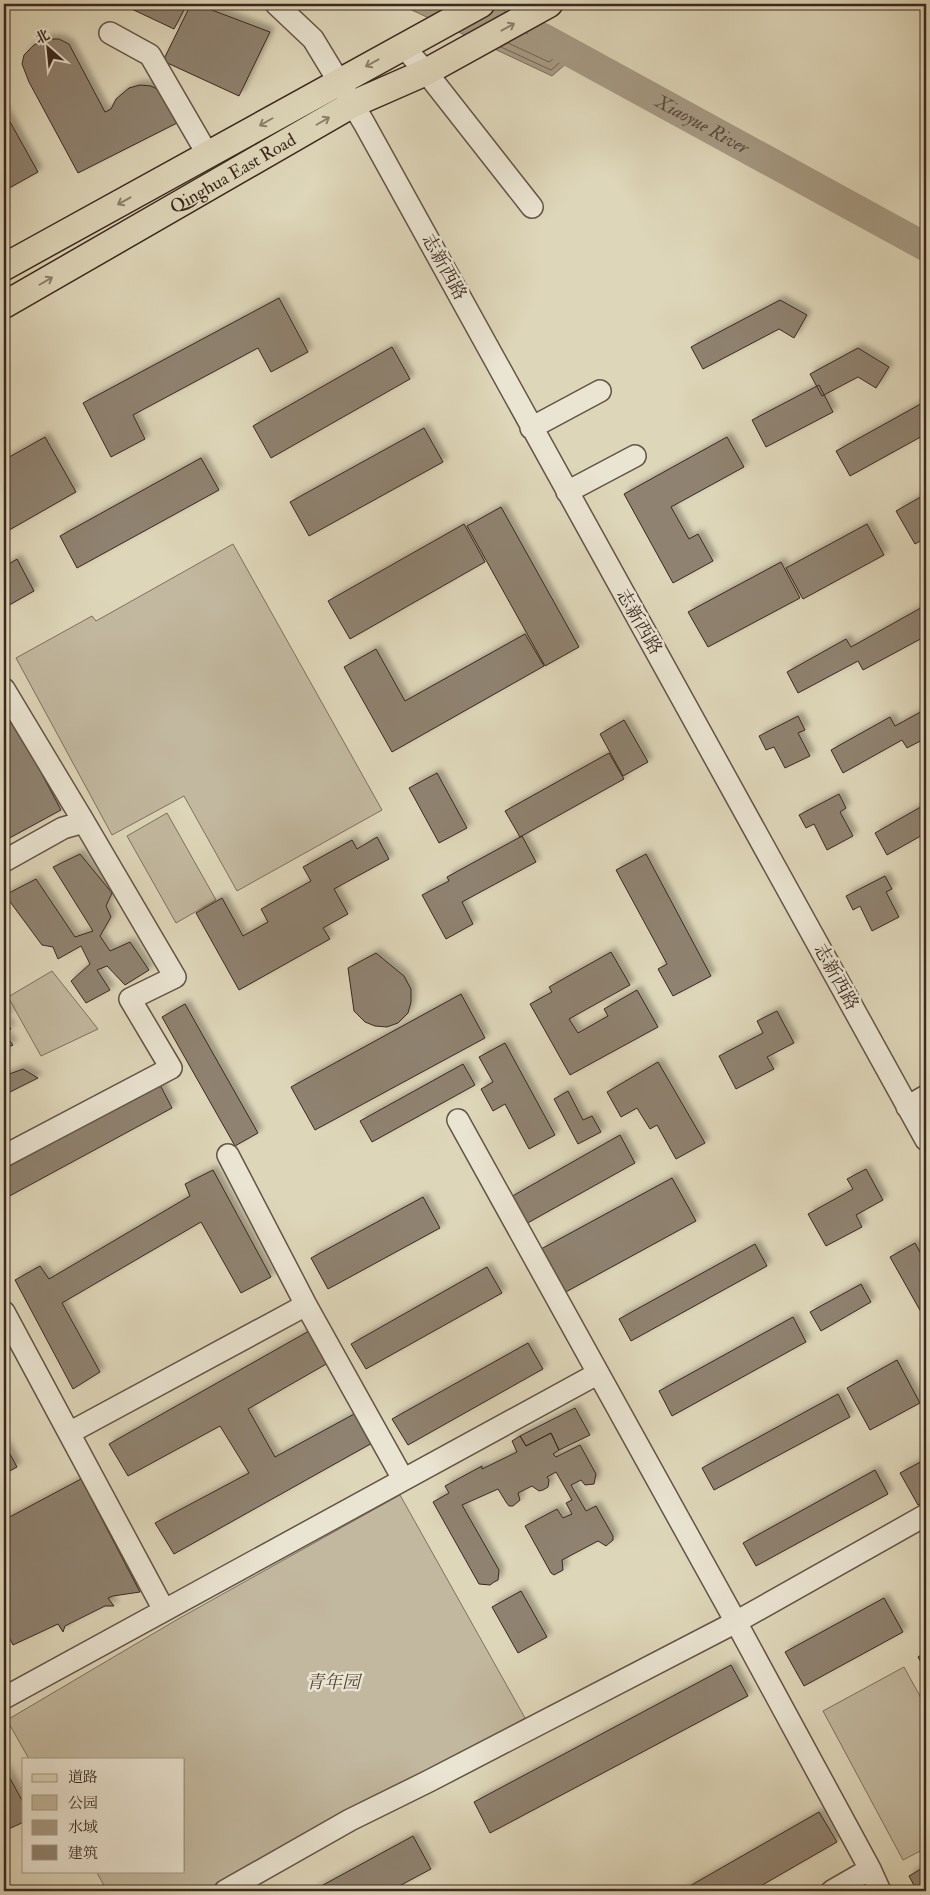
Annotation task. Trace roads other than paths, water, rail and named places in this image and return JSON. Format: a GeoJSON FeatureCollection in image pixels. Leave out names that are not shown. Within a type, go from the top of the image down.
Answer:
{"type":"FeatureCollection","features":[{"type":"Feature","properties":{"kind":"main road","name":"Qinghua East Road"},"geometry":{"type":"LineString","coordinates":[[4,267],[481,4]]}},
{"type":"Feature","properties":{"kind":"main road","name":"Qinghua East Road"},"geometry":{"type":"LineString","coordinates":[[4,305],[353,104],[426,72],[549,4]]}},
{"type":"Feature","properties":{"kind":"street","name":"志新西路"},"geometry":{"type":"LineString","coordinates":[[276,4],[313,39],[353,104],[926,1140]]}},
{"type":"Feature","properties":{"kind":"street"},"geometry":{"type":"LineString","coordinates":[[110,33],[150,55],[208,155]]}},
{"type":"Feature","properties":{"kind":"street"},"geometry":{"type":"LineString","coordinates":[[403,46],[426,72],[532,207]]}},
{"type":"Feature","properties":{"kind":"street"},"geometry":{"type":"LineString","coordinates":[[531,428],[600,391]]}},
{"type":"Feature","properties":{"kind":"street"},"geometry":{"type":"LineString","coordinates":[[567,492],[635,456]]}},
{"type":"Feature","properties":{"kind":"street"},"geometry":{"type":"LineString","coordinates":[[4,689],[175,977],[130,999],[171,1068],[4,1156]]}},
{"type":"Feature","properties":{"kind":"street"},"geometry":{"type":"LineString","coordinates":[[4,861],[63,828],[84,822]]}},
{"type":"Feature","properties":{"kind":"street"},"geometry":{"type":"LineString","coordinates":[[907,1106],[926,1096]]}},
{"type":"Feature","properties":{"kind":"street"},"geometry":{"type":"LineString","coordinates":[[458,1120],[736,1622],[880,1891]]}},
{"type":"Feature","properties":{"kind":"street"},"geometry":{"type":"LineString","coordinates":[[228,1156],[306,1305],[403,1479]]}},
{"type":"Feature","properties":{"kind":"street"},"geometry":{"type":"LineString","coordinates":[[69,1433],[306,1305]]}},
{"type":"Feature","properties":{"kind":"street"},"geometry":{"type":"LineString","coordinates":[[4,1312],[164,1610]]}},
{"type":"Feature","properties":{"kind":"street"},"geometry":{"type":"LineString","coordinates":[[4,1698],[597,1374]]}},
{"type":"Feature","properties":{"kind":"street"},"geometry":{"type":"LineString","coordinates":[[224,1891],[343,1823],[438,1777],[736,1622],[926,1515]]}},
{"type":"Feature","properties":{"kind":"street"},"geometry":{"type":"LineString","coordinates":[[832,1891],[870,1870]]}},
{"type":"Feature","properties":{"kind":"water"},"geometry":{"type":"Polygon","coordinates":[[[399,4],[491,4],[583,49],[552,76],[399,4]]]}},
{"type":"Feature","properties":{"kind":"waterway","name":"Xiaoyue River"},"geometry":{"type":"LineString","coordinates":[[542,37],[926,247]]}},
{"type":"Feature","properties":{"kind":"park label","name":"青年园"},"geometry":{"type":"Point","coordinates":[333,1682]}}]}
